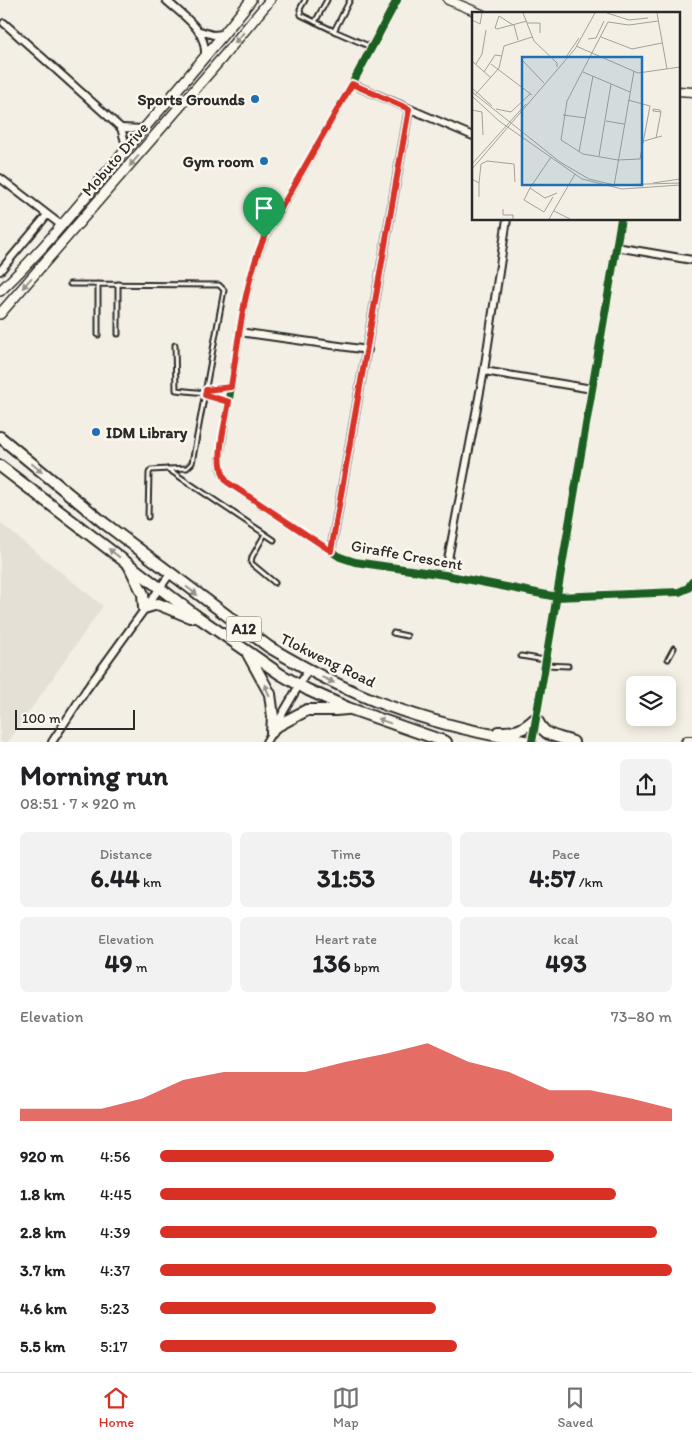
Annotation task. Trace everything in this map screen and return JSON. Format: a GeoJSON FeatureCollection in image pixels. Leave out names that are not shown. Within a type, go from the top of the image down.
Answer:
{"type":"FeatureCollection","features":[{"type":"Feature","properties":{"kind":"main road"},"geometry":{"type":"LineString","coordinates":[[0,291],[61,226],[205,58],[251,0]]}},
{"type":"Feature","properties":{"kind":"main road","name":"Mobuto Drive"},"geometry":{"type":"LineString","coordinates":[[0,314],[270,0]]}},
{"type":"Feature","properties":{"kind":"main road","name":"Tlokweng Road"},"geometry":{"type":"LineString","coordinates":[[0,437],[104,523],[170,574],[268,647],[308,670],[385,705],[428,719],[531,742]]}},
{"type":"Feature","properties":{"kind":"main road","name":"Tlokweng Road"},"geometry":{"type":"LineString","coordinates":[[0,466],[196,615],[248,653],[299,686],[348,708],[446,742]]}},
{"type":"Feature","properties":{"kind":"main road"},"geometry":{"type":"LineString","coordinates":[[128,564],[143,594],[144,608],[158,604],[190,617],[196,615]]}},
{"type":"Feature","properties":{"kind":"main road"},"geometry":{"type":"LineString","coordinates":[[248,653],[270,694],[273,730]]}},
{"type":"Feature","properties":{"kind":"main road"},"geometry":{"type":"LineString","coordinates":[[273,730],[307,710],[348,708]]}},
{"type":"Feature","properties":{"kind":"main road"},"geometry":{"type":"LineString","coordinates":[[476,731],[517,731],[526,727],[536,718],[545,733],[573,742]]}},
{"type":"Feature","properties":{"kind":"street"},"geometry":{"type":"LineString","coordinates":[[166,0],[200,31],[204,40],[205,58]]}},
{"type":"Feature","properties":{"kind":"street","name":"Giraffe Crescent"},"geometry":{"type":"LineString","coordinates":[[397,0],[352,84],[264,238],[252,271],[239,332],[220,459],[223,477],[227,482],[340,557],[355,562],[445,575],[557,597],[679,592],[688,588],[692,582]]}},
{"type":"Feature","properties":{"kind":"street"},"geometry":{"type":"LineString","coordinates":[[448,0],[477,12]]}},
{"type":"Feature","properties":{"kind":"street"},"geometry":{"type":"LineString","coordinates":[[4,23],[121,128],[127,148]]}},
{"type":"Feature","properties":{"kind":"street"},"geometry":{"type":"LineString","coordinates":[[200,31],[213,35],[224,34]]}},
{"type":"Feature","properties":{"kind":"street"},"geometry":{"type":"LineString","coordinates":[[352,84],[472,136]]}},
{"type":"Feature","properties":{"kind":"street"},"geometry":{"type":"LineString","coordinates":[[331,551],[368,350],[409,109]]}},
{"type":"Feature","properties":{"kind":"street"},"geometry":{"type":"LineString","coordinates":[[121,128],[144,128]]}},
{"type":"Feature","properties":{"kind":"street"},"geometry":{"type":"LineString","coordinates":[[0,178],[61,226]]}},
{"type":"Feature","properties":{"kind":"street"},"geometry":{"type":"LineString","coordinates":[[0,271],[47,215]]}},
{"type":"Feature","properties":{"kind":"street"},"geometry":{"type":"LineString","coordinates":[[445,575],[484,371],[507,220]]}},
{"type":"Feature","properties":{"kind":"street"},"geometry":{"type":"LineString","coordinates":[[531,742],[621,220]]}},
{"type":"Feature","properties":{"kind":"street"},"geometry":{"type":"LineString","coordinates":[[616,247],[692,260]]}},
{"type":"Feature","properties":{"kind":"street"},"geometry":{"type":"LineString","coordinates":[[239,332],[368,350]]}},
{"type":"Feature","properties":{"kind":"street"},"geometry":{"type":"LineString","coordinates":[[484,371],[592,389]]}},
{"type":"Feature","properties":{"kind":"street"},"geometry":{"type":"LineString","coordinates":[[52,742],[86,690],[170,574]]}},
{"type":"Feature","properties":{"kind":"street"},"geometry":{"type":"LineString","coordinates":[[266,742],[308,670]]}},
{"type":"Feature","properties":{"kind":"lane"},"geometry":{"type":"LineString","coordinates":[[305,0],[299,13],[301,16],[371,48]]}},
{"type":"Feature","properties":{"kind":"lane"},"geometry":{"type":"LineString","coordinates":[[315,22],[327,0]]}},
{"type":"Feature","properties":{"kind":"lane"},"geometry":{"type":"LineString","coordinates":[[334,32],[350,0]]}},
{"type":"Feature","properties":{"kind":"lane"},"geometry":{"type":"LineString","coordinates":[[70,284],[220,285],[223,287],[206,393],[192,463],[187,468],[152,469],[149,473],[148,517]]}},
{"type":"Feature","properties":{"kind":"lane"},"geometry":{"type":"LineString","coordinates":[[98,284],[98,335]]}},
{"type":"Feature","properties":{"kind":"lane"},"geometry":{"type":"LineString","coordinates":[[118,284],[118,334]]}},
{"type":"Feature","properties":{"kind":"lane"},"geometry":{"type":"LineString","coordinates":[[174,345],[176,390],[206,393],[229,402]]}},
{"type":"Feature","properties":{"kind":"lane"},"geometry":{"type":"LineString","coordinates":[[206,393],[231,387]]}},
{"type":"Feature","properties":{"kind":"lane"},"geometry":{"type":"LineString","coordinates":[[167,468],[274,540]]}},
{"type":"Feature","properties":{"kind":"lane"},"geometry":{"type":"LineString","coordinates":[[265,534],[252,557],[251,563],[275,583]]}},
{"type":"Feature","properties":{"kind":"lane"},"geometry":{"type":"LineString","coordinates":[[393,633],[407,636]]}},
{"type":"Feature","properties":{"kind":"lane"},"geometry":{"type":"LineString","coordinates":[[668,659],[674,648]]}},
{"type":"Feature","properties":{"kind":"lane"},"geometry":{"type":"LineString","coordinates":[[521,656],[568,666]]}},
{"type":"Feature","properties":{"kind":"shaded area"},"geometry":{"type":"Polygon","coordinates":[[[0,523],[103,606],[8,742],[0,742],[0,523]]]}},
{"type":"Feature","properties":{"kind":"cycle path"},"geometry":{"type":"LineString","coordinates":[[397,0],[259,252],[246,296],[220,459],[221,471],[227,482],[340,557],[355,562],[445,575],[557,597],[679,592],[688,588],[692,582]]}},
{"type":"Feature","properties":{"kind":"cycle path"},"geometry":{"type":"LineString","coordinates":[[532,742],[621,220]]}},
{"type":"Feature","properties":{"kind":"place","name":"Sports Grounds"},"geometry":{"type":"Point","coordinates":[255,99]}},
{"type":"Feature","properties":{"kind":"place","name":"Gym room"},"geometry":{"type":"Point","coordinates":[264,161]}},
{"type":"Feature","properties":{"kind":"place","name":"IDM Library"},"geometry":{"type":"Point","coordinates":[96,432]}},
{"type":"Feature","properties":{"kind":"route"},"geometry":{"type":"LineString","coordinates":[[352,84],[409,109],[368,350],[331,551],[227,482],[221,471],[220,459],[229,402],[205,395],[206,390],[231,387],[239,332],[252,271],[264,238],[352,84]]}}]}
